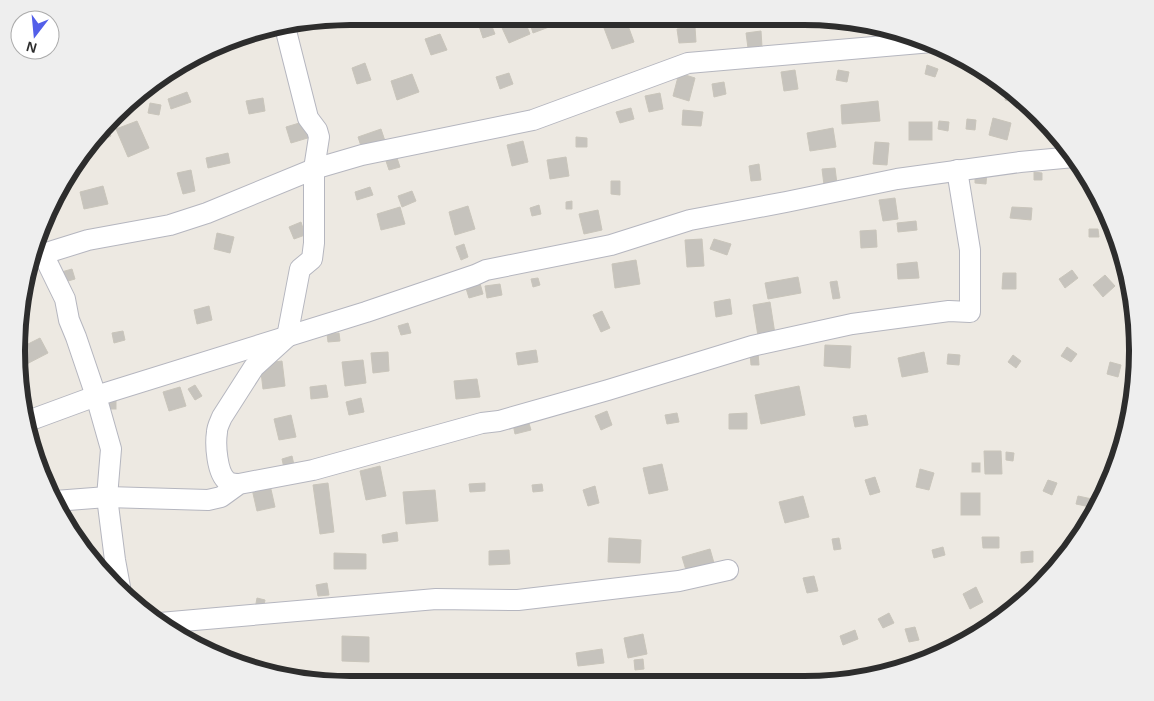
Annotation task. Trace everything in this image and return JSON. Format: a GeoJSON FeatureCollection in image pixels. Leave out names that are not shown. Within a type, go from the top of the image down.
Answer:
{"type":"FeatureCollection","features":[{"type":"Feature","properties":{"kind":"street"},"geometry":{"type":"LineString","coordinates":[[286,31],[308,118],[317,130],[319,137],[314,169],[314,243],[312,259],[300,269],[287,337],[254,367],[218,426],[216,434],[218,459],[223,477],[229,483],[238,484],[313,470],[482,423],[499,421],[752,346],[852,324],[949,311],[970,312],[970,250],[957,170]]}},
{"type":"Feature","properties":{"kind":"street"},"geometry":{"type":"LineString","coordinates":[[39,256],[88,240],[170,225],[208,213],[314,169],[362,155],[533,120],[688,63],[912,44]]}},
{"type":"Feature","properties":{"kind":"street"},"geometry":{"type":"LineString","coordinates":[[32,419],[96,396],[375,309],[486,270],[611,245],[690,220],[897,179],[1066,158]]}},
{"type":"Feature","properties":{"kind":"street"},"geometry":{"type":"LineString","coordinates":[[38,259],[64,299],[96,396],[111,449],[108,497],[119,579]]}},
{"type":"Feature","properties":{"kind":"street"},"geometry":{"type":"LineString","coordinates":[[62,500],[108,497],[208,500],[221,497],[238,484]]}},
{"type":"Feature","properties":{"kind":"street"},"geometry":{"type":"LineString","coordinates":[[172,622],[436,598],[518,600],[679,581],[728,570]]}},
{"type":"Feature","properties":{"kind":"building"},"geometry":{"type":"Polygon","coordinates":[[[479,25],[491,25],[495,34],[483,38],[479,25]]]}},
{"type":"Feature","properties":{"kind":"building"},"geometry":{"type":"Polygon","coordinates":[[[501,25],[526,25],[530,34],[509,43],[501,25]]]}},
{"type":"Feature","properties":{"kind":"building"},"geometry":{"type":"Polygon","coordinates":[[[530,25],[548,25],[549,27],[533,33],[530,25]]]}},
{"type":"Feature","properties":{"kind":"building"},"geometry":{"type":"Polygon","coordinates":[[[612,25],[628,25],[634,42],[612,49],[604,28],[612,25]]]}},
{"type":"Feature","properties":{"kind":"building"},"geometry":{"type":"Polygon","coordinates":[[[695,27],[696,42],[679,43],[677,29],[695,27]]]}},
{"type":"Feature","properties":{"kind":"building"},"geometry":{"type":"Polygon","coordinates":[[[761,31],[762,47],[748,48],[746,33],[761,31]]]}},
{"type":"Feature","properties":{"kind":"building"},"geometry":{"type":"Polygon","coordinates":[[[440,34],[447,50],[431,55],[425,39],[440,34]]]}},
{"type":"Feature","properties":{"kind":"building"},"geometry":{"type":"Polygon","coordinates":[[[365,63],[371,80],[357,84],[352,68],[365,63]]]}},
{"type":"Feature","properties":{"kind":"building"},"geometry":{"type":"Polygon","coordinates":[[[927,65],[938,69],[935,77],[925,74],[927,65]]]}},
{"type":"Feature","properties":{"kind":"building"},"geometry":{"type":"Polygon","coordinates":[[[795,70],[798,89],[784,91],[781,72],[795,70]]]}},
{"type":"Feature","properties":{"kind":"building"},"geometry":{"type":"Polygon","coordinates":[[[838,70],[849,72],[847,82],[836,80],[838,70]]]}},
{"type":"Feature","properties":{"kind":"building"},"geometry":{"type":"Polygon","coordinates":[[[509,73],[513,84],[500,89],[496,77],[509,73]]]}},
{"type":"Feature","properties":{"kind":"building"},"geometry":{"type":"Polygon","coordinates":[[[679,73],[695,78],[689,101],[673,96],[679,73]]]}},
{"type":"Feature","properties":{"kind":"building"},"geometry":{"type":"Polygon","coordinates":[[[412,74],[419,92],[397,100],[391,81],[412,74]]]}},
{"type":"Feature","properties":{"kind":"building"},"geometry":{"type":"Polygon","coordinates":[[[724,82],[726,94],[714,97],[712,84],[724,82]]]}},
{"type":"Feature","properties":{"kind":"building"},"geometry":{"type":"Polygon","coordinates":[[[187,92],[191,102],[171,109],[168,99],[187,92]]]}},
{"type":"Feature","properties":{"kind":"building"},"geometry":{"type":"Polygon","coordinates":[[[660,93],[663,109],[649,112],[645,96],[660,93]]]}},
{"type":"Feature","properties":{"kind":"building"},"geometry":{"type":"Polygon","coordinates":[[[1006,95],[1013,102],[1005,100],[1006,95]]]}},
{"type":"Feature","properties":{"kind":"building"},"geometry":{"type":"Polygon","coordinates":[[[263,98],[265,111],[249,114],[246,101],[263,98]]]}},
{"type":"Feature","properties":{"kind":"building"},"geometry":{"type":"Polygon","coordinates":[[[878,101],[880,121],[842,124],[841,105],[878,101]]]}},
{"type":"Feature","properties":{"kind":"building"},"geometry":{"type":"Polygon","coordinates":[[[150,103],[161,105],[159,115],[148,113],[150,103]]]}},
{"type":"Feature","properties":{"kind":"building"},"geometry":{"type":"Polygon","coordinates":[[[631,108],[634,119],[620,123],[616,112],[631,108]]]}},
{"type":"Feature","properties":{"kind":"building"},"geometry":{"type":"Polygon","coordinates":[[[683,110],[703,112],[701,126],[682,125],[683,110]]]}},
{"type":"Feature","properties":{"kind":"building"},"geometry":{"type":"Polygon","coordinates":[[[993,118],[1011,123],[1007,140],[989,135],[993,118]]]}},
{"type":"Feature","properties":{"kind":"building"},"geometry":{"type":"Polygon","coordinates":[[[967,119],[976,120],[975,130],[966,129],[967,119]]]}},
{"type":"Feature","properties":{"kind":"building"},"geometry":{"type":"Polygon","coordinates":[[[137,121],[149,148],[128,157],[116,129],[137,121]]]}},
{"type":"Feature","properties":{"kind":"building"},"geometry":{"type":"Polygon","coordinates":[[[306,121],[311,137],[291,143],[286,127],[306,121]]]}},
{"type":"Feature","properties":{"kind":"building"},"geometry":{"type":"Polygon","coordinates":[[[939,121],[949,122],[948,131],[938,129],[939,121]]]}},
{"type":"Feature","properties":{"kind":"building"},"geometry":{"type":"Polygon","coordinates":[[[909,122],[932,122],[932,140],[909,140],[909,122]]]}},
{"type":"Feature","properties":{"kind":"building"},"geometry":{"type":"Polygon","coordinates":[[[833,128],[836,147],[810,151],[807,133],[833,128]]]}},
{"type":"Feature","properties":{"kind":"building"},"geometry":{"type":"Polygon","coordinates":[[[381,129],[385,141],[362,149],[358,137],[381,129]]]}},
{"type":"Feature","properties":{"kind":"building"},"geometry":{"type":"Polygon","coordinates":[[[109,132],[111,136],[103,140],[109,132]]]}},
{"type":"Feature","properties":{"kind":"building"},"geometry":{"type":"Polygon","coordinates":[[[576,137],[587,138],[587,147],[576,147],[576,137]]]}},
{"type":"Feature","properties":{"kind":"building"},"geometry":{"type":"Polygon","coordinates":[[[523,141],[528,162],[512,166],[507,145],[523,141]]]}},
{"type":"Feature","properties":{"kind":"building"},"geometry":{"type":"Polygon","coordinates":[[[875,142],[889,143],[887,165],[873,164],[875,142]]]}},
{"type":"Feature","properties":{"kind":"building"},"geometry":{"type":"Polygon","coordinates":[[[228,153],[230,163],[208,168],[206,158],[228,153]]]}},
{"type":"Feature","properties":{"kind":"building"},"geometry":{"type":"Polygon","coordinates":[[[566,157],[569,176],[550,179],[547,160],[566,157]]]}},
{"type":"Feature","properties":{"kind":"building"},"geometry":{"type":"Polygon","coordinates":[[[397,158],[400,167],[389,170],[386,161],[397,158]]]}},
{"type":"Feature","properties":{"kind":"building"},"geometry":{"type":"Polygon","coordinates":[[[759,164],[761,180],[751,181],[749,166],[759,164]]]}},
{"type":"Feature","properties":{"kind":"building"},"geometry":{"type":"Polygon","coordinates":[[[835,168],[837,184],[824,185],[822,169],[835,168]]]}},
{"type":"Feature","properties":{"kind":"building"},"geometry":{"type":"Polygon","coordinates":[[[191,170],[195,191],[183,194],[177,173],[191,170]]]}},
{"type":"Feature","properties":{"kind":"building"},"geometry":{"type":"Polygon","coordinates":[[[975,170],[987,170],[986,184],[975,183],[975,170]]]}},
{"type":"Feature","properties":{"kind":"building"},"geometry":{"type":"Polygon","coordinates":[[[1034,172],[1042,173],[1042,180],[1034,180],[1034,172]]]}},
{"type":"Feature","properties":{"kind":"building"},"geometry":{"type":"Polygon","coordinates":[[[611,181],[620,181],[620,195],[611,194],[611,181]]]}},
{"type":"Feature","properties":{"kind":"building"},"geometry":{"type":"Polygon","coordinates":[[[103,186],[108,204],[84,209],[80,192],[103,186]]]}},
{"type":"Feature","properties":{"kind":"building"},"geometry":{"type":"Polygon","coordinates":[[[370,187],[373,195],[357,200],[355,192],[370,187]]]}},
{"type":"Feature","properties":{"kind":"building"},"geometry":{"type":"Polygon","coordinates":[[[412,191],[416,201],[402,207],[398,196],[412,191]]]}},
{"type":"Feature","properties":{"kind":"building"},"geometry":{"type":"Polygon","coordinates":[[[895,198],[898,219],[883,221],[879,200],[895,198]]]}},
{"type":"Feature","properties":{"kind":"building"},"geometry":{"type":"Polygon","coordinates":[[[572,201],[572,209],[566,209],[566,202],[572,201]]]}},
{"type":"Feature","properties":{"kind":"building"},"geometry":{"type":"Polygon","coordinates":[[[539,205],[541,214],[532,216],[530,208],[539,205]]]}},
{"type":"Feature","properties":{"kind":"building"},"geometry":{"type":"Polygon","coordinates":[[[468,206],[475,229],[455,235],[449,212],[468,206]]]}},
{"type":"Feature","properties":{"kind":"building"},"geometry":{"type":"Polygon","coordinates":[[[400,207],[405,224],[381,230],[377,214],[400,207]]]}},
{"type":"Feature","properties":{"kind":"building"},"geometry":{"type":"Polygon","coordinates":[[[1012,207],[1032,208],[1031,220],[1010,218],[1012,207]]]}},
{"type":"Feature","properties":{"kind":"building"},"geometry":{"type":"Polygon","coordinates":[[[598,210],[602,230],[584,234],[579,214],[598,210]]]}},
{"type":"Feature","properties":{"kind":"building"},"geometry":{"type":"Polygon","coordinates":[[[916,221],[917,230],[898,232],[897,223],[916,221]]]}},
{"type":"Feature","properties":{"kind":"building"},"geometry":{"type":"Polygon","coordinates":[[[301,222],[305,235],[294,239],[289,227],[301,222]]]}},
{"type":"Feature","properties":{"kind":"building"},"geometry":{"type":"Polygon","coordinates":[[[1089,229],[1098,229],[1099,237],[1089,237],[1089,229]]]}},
{"type":"Feature","properties":{"kind":"building"},"geometry":{"type":"Polygon","coordinates":[[[876,230],[877,247],[861,248],[860,231],[876,230]]]}},
{"type":"Feature","properties":{"kind":"building"},"geometry":{"type":"Polygon","coordinates":[[[217,233],[234,237],[230,253],[214,249],[217,233]]]}},
{"type":"Feature","properties":{"kind":"building"},"geometry":{"type":"Polygon","coordinates":[[[702,239],[704,266],[687,267],[685,240],[702,239]]]}},
{"type":"Feature","properties":{"kind":"building"},"geometry":{"type":"Polygon","coordinates":[[[714,239],[731,244],[727,255],[710,249],[714,239]]]}},
{"type":"Feature","properties":{"kind":"building"},"geometry":{"type":"Polygon","coordinates":[[[464,244],[468,257],[461,260],[456,247],[464,244]]]}},
{"type":"Feature","properties":{"kind":"building"},"geometry":{"type":"Polygon","coordinates":[[[636,260],[640,284],[615,288],[612,264],[636,260]]]}},
{"type":"Feature","properties":{"kind":"building"},"geometry":{"type":"Polygon","coordinates":[[[917,262],[919,278],[898,279],[897,264],[917,262]]]}},
{"type":"Feature","properties":{"kind":"building"},"geometry":{"type":"Polygon","coordinates":[[[72,269],[75,279],[61,283],[58,273],[72,269]]]}},
{"type":"Feature","properties":{"kind":"building"},"geometry":{"type":"Polygon","coordinates":[[[1072,270],[1078,278],[1065,288],[1059,279],[1072,270]]]}},
{"type":"Feature","properties":{"kind":"building"},"geometry":{"type":"Polygon","coordinates":[[[1003,273],[1016,273],[1016,289],[1002,289],[1003,273]]]}},
{"type":"Feature","properties":{"kind":"building"},"geometry":{"type":"Polygon","coordinates":[[[1105,275],[1115,286],[1103,297],[1093,285],[1105,275]]]}},
{"type":"Feature","properties":{"kind":"building"},"geometry":{"type":"Polygon","coordinates":[[[798,277],[801,293],[768,299],[765,283],[798,277]]]}},
{"type":"Feature","properties":{"kind":"building"},"geometry":{"type":"Polygon","coordinates":[[[538,278],[540,285],[533,287],[531,279],[538,278]]]}},
{"type":"Feature","properties":{"kind":"building"},"geometry":{"type":"Polygon","coordinates":[[[479,280],[483,294],[469,298],[465,285],[479,280]]]}},
{"type":"Feature","properties":{"kind":"building"},"geometry":{"type":"Polygon","coordinates":[[[837,281],[840,298],[833,299],[830,282],[837,281]]]}},
{"type":"Feature","properties":{"kind":"building"},"geometry":{"type":"Polygon","coordinates":[[[500,284],[502,295],[487,298],[485,286],[500,284]]]}},
{"type":"Feature","properties":{"kind":"building"},"geometry":{"type":"Polygon","coordinates":[[[730,299],[732,314],[716,317],[714,302],[730,299]]]}},
{"type":"Feature","properties":{"kind":"building"},"geometry":{"type":"Polygon","coordinates":[[[770,302],[775,334],[758,336],[753,305],[770,302]]]}},
{"type":"Feature","properties":{"kind":"building"},"geometry":{"type":"Polygon","coordinates":[[[209,306],[212,320],[197,324],[194,310],[209,306]]]}},
{"type":"Feature","properties":{"kind":"building"},"geometry":{"type":"Polygon","coordinates":[[[602,311],[610,328],[601,332],[593,315],[602,311]]]}},
{"type":"Feature","properties":{"kind":"building"},"geometry":{"type":"Polygon","coordinates":[[[408,323],[411,333],[401,335],[398,326],[408,323]]]}},
{"type":"Feature","properties":{"kind":"building"},"geometry":{"type":"Polygon","coordinates":[[[123,331],[125,340],[114,343],[112,333],[123,331]]]}},
{"type":"Feature","properties":{"kind":"building"},"geometry":{"type":"Polygon","coordinates":[[[339,333],[340,341],[328,342],[327,334],[339,333]]]}},
{"type":"Feature","properties":{"kind":"building"},"geometry":{"type":"Polygon","coordinates":[[[40,338],[48,353],[26,365],[25,345],[40,338]]]}},
{"type":"Feature","properties":{"kind":"building"},"geometry":{"type":"Polygon","coordinates":[[[825,345],[851,346],[850,368],[824,366],[825,345]]]}},
{"type":"Feature","properties":{"kind":"building"},"geometry":{"type":"Polygon","coordinates":[[[1067,347],[1077,354],[1071,362],[1061,356],[1067,347]]]}},
{"type":"Feature","properties":{"kind":"building"},"geometry":{"type":"Polygon","coordinates":[[[536,350],[538,362],[518,365],[516,353],[536,350]]]}},
{"type":"Feature","properties":{"kind":"building"},"geometry":{"type":"Polygon","coordinates":[[[388,352],[389,371],[373,373],[371,353],[388,352]]]}},
{"type":"Feature","properties":{"kind":"building"},"geometry":{"type":"Polygon","coordinates":[[[758,352],[759,365],[751,365],[750,353],[758,352]]]}},
{"type":"Feature","properties":{"kind":"building"},"geometry":{"type":"Polygon","coordinates":[[[924,352],[928,372],[902,377],[898,358],[924,352]]]}},
{"type":"Feature","properties":{"kind":"building"},"geometry":{"type":"Polygon","coordinates":[[[948,354],[960,355],[959,365],[947,364],[948,354]]]}},
{"type":"Feature","properties":{"kind":"building"},"geometry":{"type":"Polygon","coordinates":[[[1013,355],[1021,361],[1016,368],[1008,362],[1013,355]]]}},
{"type":"Feature","properties":{"kind":"building"},"geometry":{"type":"Polygon","coordinates":[[[363,360],[366,383],[345,386],[342,362],[363,360]]]}},
{"type":"Feature","properties":{"kind":"building"},"geometry":{"type":"Polygon","coordinates":[[[282,361],[285,386],[263,389],[260,364],[282,361]]]}},
{"type":"Feature","properties":{"kind":"building"},"geometry":{"type":"Polygon","coordinates":[[[1110,362],[1121,365],[1118,377],[1107,374],[1110,362]]]}},
{"type":"Feature","properties":{"kind":"building"},"geometry":{"type":"Polygon","coordinates":[[[477,379],[480,397],[456,399],[454,381],[477,379]]]}},
{"type":"Feature","properties":{"kind":"building"},"geometry":{"type":"Polygon","coordinates":[[[195,385],[202,396],[195,400],[188,389],[195,385]]]}},
{"type":"Feature","properties":{"kind":"building"},"geometry":{"type":"Polygon","coordinates":[[[326,385],[328,397],[311,399],[310,387],[326,385]]]}},
{"type":"Feature","properties":{"kind":"building"},"geometry":{"type":"Polygon","coordinates":[[[799,386],[805,415],[761,424],[755,395],[799,386]]]}},
{"type":"Feature","properties":{"kind":"building"},"geometry":{"type":"Polygon","coordinates":[[[180,387],[186,406],[169,411],[163,392],[180,387]]]}},
{"type":"Feature","properties":{"kind":"building"},"geometry":{"type":"Polygon","coordinates":[[[361,398],[364,412],[349,415],[346,402],[361,398]]]}},
{"type":"Feature","properties":{"kind":"building"},"geometry":{"type":"Polygon","coordinates":[[[104,401],[116,401],[116,409],[104,409],[104,401]]]}},
{"type":"Feature","properties":{"kind":"building"},"geometry":{"type":"Polygon","coordinates":[[[607,411],[612,425],[601,430],[595,416],[607,411]]]}},
{"type":"Feature","properties":{"kind":"building"},"geometry":{"type":"Polygon","coordinates":[[[677,413],[679,422],[667,424],[665,415],[677,413]]]}},
{"type":"Feature","properties":{"kind":"building"},"geometry":{"type":"Polygon","coordinates":[[[747,413],[747,429],[729,429],[729,414],[747,413]]]}},
{"type":"Feature","properties":{"kind":"building"},"geometry":{"type":"Polygon","coordinates":[[[291,415],[296,437],[279,440],[274,419],[291,415]]]}},
{"type":"Feature","properties":{"kind":"building"},"geometry":{"type":"Polygon","coordinates":[[[866,415],[868,425],[855,427],[853,417],[866,415]]]}},
{"type":"Feature","properties":{"kind":"building"},"geometry":{"type":"Polygon","coordinates":[[[528,420],[531,430],[515,434],[513,424],[528,420]]]}},
{"type":"Feature","properties":{"kind":"building"},"geometry":{"type":"Polygon","coordinates":[[[984,451],[1001,451],[1002,474],[985,474],[984,451]]]}},
{"type":"Feature","properties":{"kind":"building"},"geometry":{"type":"Polygon","coordinates":[[[1006,452],[1014,453],[1013,461],[1006,460],[1006,452]]]}},
{"type":"Feature","properties":{"kind":"building"},"geometry":{"type":"Polygon","coordinates":[[[292,456],[294,465],[284,468],[282,459],[292,456]]]}},
{"type":"Feature","properties":{"kind":"building"},"geometry":{"type":"Polygon","coordinates":[[[972,463],[980,463],[980,472],[972,472],[972,463]]]}},
{"type":"Feature","properties":{"kind":"building"},"geometry":{"type":"Polygon","coordinates":[[[662,464],[668,490],[649,494],[643,468],[662,464]]]}},
{"type":"Feature","properties":{"kind":"building"},"geometry":{"type":"Polygon","coordinates":[[[380,466],[386,496],[366,500],[360,471],[380,466]]]}},
{"type":"Feature","properties":{"kind":"building"},"geometry":{"type":"Polygon","coordinates":[[[920,469],[934,473],[929,490],[916,487],[920,469]]]}},
{"type":"Feature","properties":{"kind":"building"},"geometry":{"type":"Polygon","coordinates":[[[875,477],[880,492],[870,495],[865,480],[875,477]]]}},
{"type":"Feature","properties":{"kind":"building"},"geometry":{"type":"Polygon","coordinates":[[[1048,480],[1057,483],[1052,495],[1043,491],[1048,480]]]}},
{"type":"Feature","properties":{"kind":"building"},"geometry":{"type":"Polygon","coordinates":[[[328,483],[334,532],[320,534],[313,485],[328,483]]]}},
{"type":"Feature","properties":{"kind":"building"},"geometry":{"type":"Polygon","coordinates":[[[485,483],[485,491],[470,492],[469,484],[485,483]]]}},
{"type":"Feature","properties":{"kind":"building"},"geometry":{"type":"Polygon","coordinates":[[[542,484],[543,491],[533,492],[532,485],[542,484]]]}},
{"type":"Feature","properties":{"kind":"building"},"geometry":{"type":"Polygon","coordinates":[[[270,485],[275,507],[257,511],[252,489],[270,485]]]}},
{"type":"Feature","properties":{"kind":"building"},"geometry":{"type":"Polygon","coordinates":[[[595,486],[599,503],[588,506],[583,490],[595,486]]]}},
{"type":"Feature","properties":{"kind":"building"},"geometry":{"type":"Polygon","coordinates":[[[435,490],[438,521],[406,524],[403,492],[435,490]]]}},
{"type":"Feature","properties":{"kind":"building"},"geometry":{"type":"Polygon","coordinates":[[[961,493],[980,493],[980,515],[961,515],[961,493]]]}},
{"type":"Feature","properties":{"kind":"building"},"geometry":{"type":"Polygon","coordinates":[[[803,496],[809,517],[785,523],[779,502],[803,496]]]}},
{"type":"Feature","properties":{"kind":"building"},"geometry":{"type":"Polygon","coordinates":[[[1078,496],[1092,499],[1088,507],[1076,504],[1078,496]]]}},
{"type":"Feature","properties":{"kind":"building"},"geometry":{"type":"Polygon","coordinates":[[[397,532],[398,541],[383,543],[382,535],[397,532]]]}},
{"type":"Feature","properties":{"kind":"building"},"geometry":{"type":"Polygon","coordinates":[[[982,537],[999,537],[999,548],[983,548],[982,537]]]}},
{"type":"Feature","properties":{"kind":"building"},"geometry":{"type":"Polygon","coordinates":[[[609,538],[641,540],[640,563],[608,562],[609,538]]]}},
{"type":"Feature","properties":{"kind":"building"},"geometry":{"type":"Polygon","coordinates":[[[839,538],[841,549],[834,550],[832,539],[839,538]]]}},
{"type":"Feature","properties":{"kind":"building"},"geometry":{"type":"Polygon","coordinates":[[[943,547],[945,555],[934,558],[932,550],[943,547]]]}},
{"type":"Feature","properties":{"kind":"building"},"geometry":{"type":"Polygon","coordinates":[[[710,549],[714,563],[686,570],[682,557],[710,549]]]}},
{"type":"Feature","properties":{"kind":"building"},"geometry":{"type":"Polygon","coordinates":[[[509,550],[510,564],[489,565],[489,551],[509,550]]]}},
{"type":"Feature","properties":{"kind":"building"},"geometry":{"type":"Polygon","coordinates":[[[1033,551],[1033,562],[1021,563],[1021,552],[1033,551]]]}},
{"type":"Feature","properties":{"kind":"building"},"geometry":{"type":"Polygon","coordinates":[[[334,553],[366,554],[366,569],[334,569],[334,553]]]}},
{"type":"Feature","properties":{"kind":"building"},"geometry":{"type":"Polygon","coordinates":[[[814,576],[818,591],[807,593],[803,578],[814,576]]]}},
{"type":"Feature","properties":{"kind":"building"},"geometry":{"type":"Polygon","coordinates":[[[327,583],[329,595],[318,596],[316,585],[327,583]]]}},
{"type":"Feature","properties":{"kind":"building"},"geometry":{"type":"Polygon","coordinates":[[[976,587],[983,602],[970,609],[963,594],[976,587]]]}},
{"type":"Feature","properties":{"kind":"building"},"geometry":{"type":"Polygon","coordinates":[[[257,598],[265,600],[263,610],[255,609],[257,598]]]}},
{"type":"Feature","properties":{"kind":"building"},"geometry":{"type":"Polygon","coordinates":[[[889,613],[894,623],[883,628],[878,619],[889,613]]]}},
{"type":"Feature","properties":{"kind":"building"},"geometry":{"type":"Polygon","coordinates":[[[915,627],[919,640],[909,642],[905,629],[915,627]]]}},
{"type":"Feature","properties":{"kind":"building"},"geometry":{"type":"Polygon","coordinates":[[[855,630],[858,639],[843,645],[840,636],[855,630]]]}},
{"type":"Feature","properties":{"kind":"building"},"geometry":{"type":"Polygon","coordinates":[[[643,634],[647,654],[628,658],[624,638],[643,634]]]}},
{"type":"Feature","properties":{"kind":"building"},"geometry":{"type":"Polygon","coordinates":[[[342,636],[369,637],[369,662],[342,661],[342,636]]]}},
{"type":"Feature","properties":{"kind":"building"},"geometry":{"type":"Polygon","coordinates":[[[602,649],[604,663],[578,666],[576,653],[602,649]]]}},
{"type":"Feature","properties":{"kind":"building"},"geometry":{"type":"Polygon","coordinates":[[[643,659],[644,669],[635,670],[634,660],[643,659]]]}}]}
